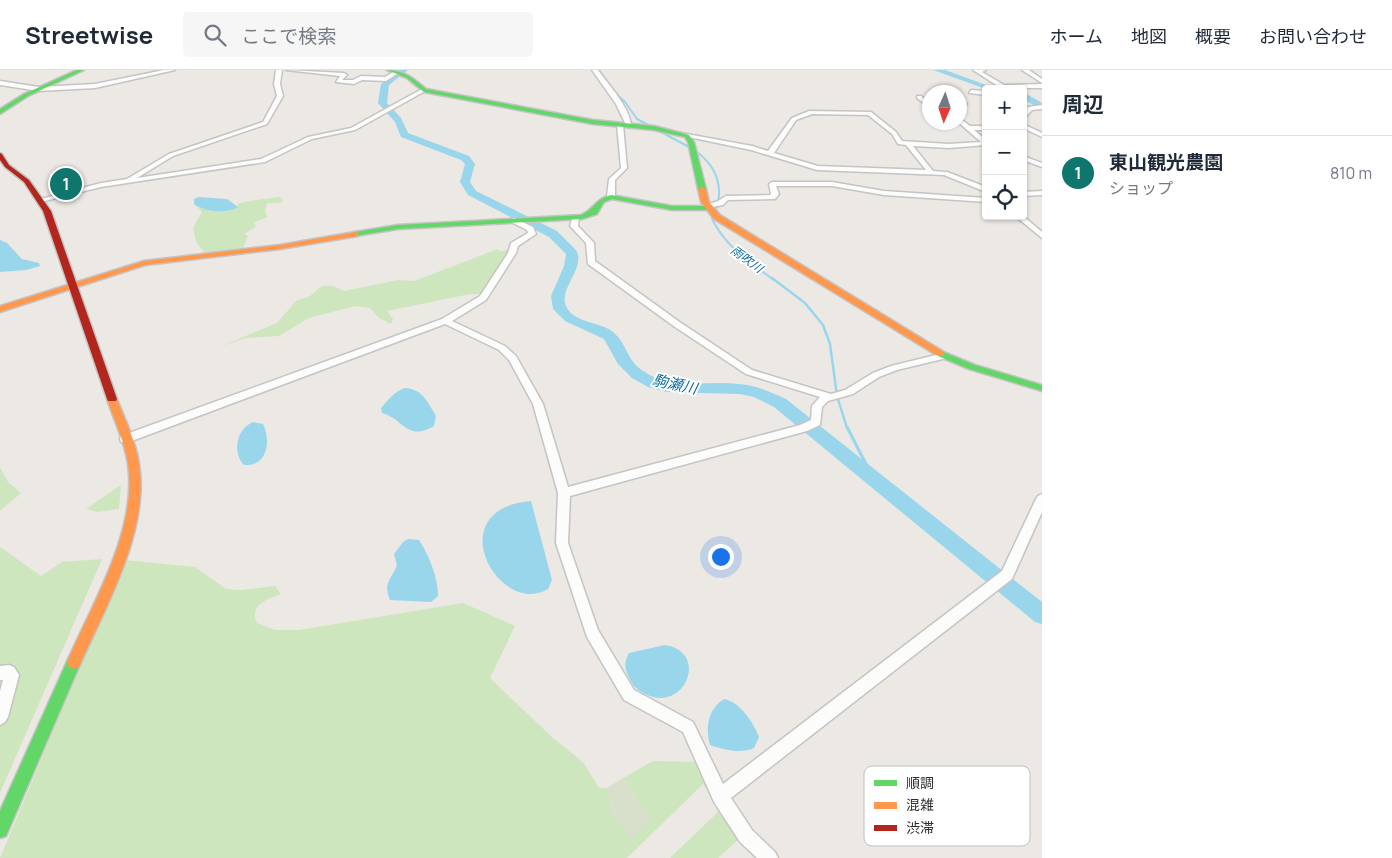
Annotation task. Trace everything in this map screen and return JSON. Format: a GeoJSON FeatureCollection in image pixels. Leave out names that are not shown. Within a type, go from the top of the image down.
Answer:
{"type":"FeatureCollection","features":[{"type":"Feature","properties":{"kind":"street"},"geometry":{"type":"LineString","coordinates":[[0,112],[39,89],[81,70]]}},
{"type":"Feature","properties":{"kind":"street"},"geometry":{"type":"LineString","coordinates":[[0,83],[39,89],[101,86],[172,70]]}},
{"type":"Feature","properties":{"kind":"street"},"geometry":{"type":"LineString","coordinates":[[127,181],[171,155],[265,123],[280,96],[277,84],[279,70]]}},
{"type":"Feature","properties":{"kind":"street"},"geometry":{"type":"LineString","coordinates":[[289,70],[344,75],[338,81],[354,82],[361,78],[386,79],[397,72],[424,90],[578,119],[649,128],[690,144],[716,140],[770,153],[817,168],[930,171],[952,175],[982,188]]}},
{"type":"Feature","properties":{"kind":"street"},"geometry":{"type":"LineString","coordinates":[[595,70],[609,93],[626,113],[624,125],[624,168],[612,179],[611,197]]}},
{"type":"Feature","properties":{"kind":"street"},"geometry":{"type":"LineString","coordinates":[[983,70],[976,70],[1003,88],[1042,86]]}},
{"type":"Feature","properties":{"kind":"street"},"geometry":{"type":"LineString","coordinates":[[1025,70],[1042,81]]}},
{"type":"Feature","properties":{"kind":"street"},"geometry":{"type":"LineString","coordinates":[[41,200],[84,188],[263,161],[306,139],[353,129],[424,90]]}},
{"type":"Feature","properties":{"kind":"street"},"geometry":{"type":"LineString","coordinates":[[971,92],[982,93]]}},
{"type":"Feature","properties":{"kind":"street"},"geometry":{"type":"LineString","coordinates":[[1027,107],[1041,107]]}},
{"type":"Feature","properties":{"kind":"street"},"geometry":{"type":"LineString","coordinates":[[1027,112],[1030,108]]}},
{"type":"Feature","properties":{"kind":"street"},"geometry":{"type":"LineString","coordinates":[[770,153],[794,119],[811,112],[869,113],[894,133],[900,143],[949,146],[982,143]]}},
{"type":"Feature","properties":{"kind":"street"},"geometry":{"type":"LineString","coordinates":[[968,128],[982,128]]}},
{"type":"Feature","properties":{"kind":"street"},"geometry":{"type":"LineString","coordinates":[[968,128],[982,140]]}},
{"type":"Feature","properties":{"kind":"street"},"geometry":{"type":"LineString","coordinates":[[1027,128],[1042,135]]}},
{"type":"Feature","properties":{"kind":"street"},"geometry":{"type":"LineString","coordinates":[[942,138],[949,146]]}},
{"type":"Feature","properties":{"kind":"street"},"geometry":{"type":"LineString","coordinates":[[690,144],[712,208]]}},
{"type":"Feature","properties":{"kind":"street"},"geometry":{"type":"LineString","coordinates":[[908,144],[930,171]]}},
{"type":"Feature","properties":{"kind":"street"},"geometry":{"type":"LineString","coordinates":[[0,155],[7,166],[27,181],[47,211],[134,465],[135,487],[131,524],[121,553],[74,666],[0,830]]}},
{"type":"Feature","properties":{"kind":"street"},"geometry":{"type":"LineString","coordinates":[[1027,159],[1042,159]]}},
{"type":"Feature","properties":{"kind":"street"},"geometry":{"type":"LineString","coordinates":[[1027,159],[1042,165]]}},
{"type":"Feature","properties":{"kind":"street"},"geometry":{"type":"LineString","coordinates":[[817,168],[824,183]]}},
{"type":"Feature","properties":{"kind":"street"},"geometry":{"type":"LineString","coordinates":[[712,208],[726,198],[772,197],[774,194],[772,184],[824,183],[884,193],[982,200]]}},
{"type":"Feature","properties":{"kind":"street"},"geometry":{"type":"LineString","coordinates":[[1027,194],[1042,193]]}},
{"type":"Feature","properties":{"kind":"street"},"geometry":{"type":"LineString","coordinates":[[0,309],[144,263],[203,254],[280,247],[398,226],[576,218],[588,216],[594,212],[601,201],[611,197],[672,208],[712,208],[944,356],[972,367],[1042,388]]}},
{"type":"Feature","properties":{"kind":"street"},"geometry":{"type":"LineString","coordinates":[[576,218],[574,226],[590,243],[591,262],[678,325],[749,372],[835,396]]}},
{"type":"Feature","properties":{"kind":"street"},"geometry":{"type":"LineString","coordinates":[[124,439],[445,321],[484,298],[512,253],[514,245],[532,234],[530,229],[519,220]]}},
{"type":"Feature","properties":{"kind":"street"},"geometry":{"type":"LineString","coordinates":[[1024,220],[1042,236]]}},
{"type":"Feature","properties":{"kind":"street"},"geometry":{"type":"LineString","coordinates":[[445,321],[502,348],[513,358],[538,404],[564,494],[562,543],[592,633],[629,695],[688,727],[720,796],[746,836],[769,858]]}},
{"type":"Feature","properties":{"kind":"street"},"geometry":{"type":"LineString","coordinates":[[564,494],[808,426],[816,422],[817,406],[835,396],[894,368],[944,356]]}},
{"type":"Feature","properties":{"kind":"street"},"geometry":{"type":"LineString","coordinates":[[720,796],[1001,580],[1042,499]]}},
{"type":"Feature","properties":{"kind":"street"},"geometry":{"type":"LineString","coordinates":[[0,673],[9,672],[12,675],[0,717]]}},
{"type":"Feature","properties":{"kind":"green space"},"geometry":{"type":"Polygon","coordinates":[[[280,197],[283,200],[280,203],[267,203],[265,211],[267,217],[254,223],[256,227],[244,234],[248,236],[243,248],[205,253],[196,242],[193,228],[202,212],[196,206],[204,209],[238,207],[237,204],[240,203],[280,197]]]}},
{"type":"Feature","properties":{"kind":"green space"},"geometry":{"type":"Polygon","coordinates":[[[498,249],[499,251],[511,250],[485,294],[470,294],[387,311],[393,319],[391,324],[379,318],[370,308],[355,306],[309,318],[279,336],[246,338],[219,347],[277,323],[296,301],[310,296],[322,286],[333,286],[344,291],[398,280],[414,281],[498,249]]]}},
{"type":"Feature","properties":{"kind":"green space"},"geometry":{"type":"Polygon","coordinates":[[[0,468],[8,482],[21,493],[0,511],[0,468]]]}},
{"type":"Feature","properties":{"kind":"green space"},"geometry":{"type":"Polygon","coordinates":[[[121,485],[119,509],[97,512],[86,509],[121,485]]]}},
{"type":"Feature","properties":{"kind":"green space"},"geometry":{"type":"Polygon","coordinates":[[[0,547],[41,576],[62,562],[102,559],[0,793],[0,547]]]}},
{"type":"Feature","properties":{"kind":"green space"},"geometry":{"type":"Polygon","coordinates":[[[124,560],[195,567],[226,589],[241,590],[275,586],[281,594],[257,607],[255,617],[257,623],[275,630],[299,630],[463,603],[515,626],[490,678],[553,738],[583,762],[599,788],[607,788],[613,814],[651,821],[623,778],[653,761],[698,762],[720,809],[738,840],[718,858],[670,858],[720,810],[703,784],[627,858],[0,858],[124,560]]]}},
{"type":"Feature","properties":{"kind":"green space"},"geometry":{"type":"Polygon","coordinates":[[[623,778],[651,821],[630,840],[613,814],[607,788],[623,778]]]}},
{"type":"Feature","properties":{"kind":"water"},"geometry":{"type":"Polygon","coordinates":[[[199,197],[227,199],[238,207],[228,211],[204,209],[194,204],[194,199],[199,197]]]}},
{"type":"Feature","properties":{"kind":"water"},"geometry":{"type":"Polygon","coordinates":[[[0,240],[7,243],[22,259],[39,263],[40,266],[26,270],[0,272],[0,240]]]}},
{"type":"Feature","properties":{"kind":"water"},"geometry":{"type":"Polygon","coordinates":[[[405,388],[421,394],[436,416],[434,426],[418,432],[406,428],[382,413],[381,408],[389,399],[405,388]]]}},
{"type":"Feature","properties":{"kind":"water"},"geometry":{"type":"Polygon","coordinates":[[[253,422],[263,424],[267,437],[266,451],[258,462],[244,465],[238,454],[238,442],[243,430],[253,422]]]}},
{"type":"Feature","properties":{"kind":"water"},"geometry":{"type":"Polygon","coordinates":[[[531,501],[552,580],[548,589],[529,594],[512,589],[497,576],[486,559],[483,540],[488,522],[503,508],[531,501]]]}},
{"type":"Feature","properties":{"kind":"water"},"geometry":{"type":"Polygon","coordinates":[[[408,539],[419,540],[432,567],[438,596],[431,602],[390,600],[387,589],[397,565],[394,554],[403,542],[408,539]]]}},
{"type":"Feature","properties":{"kind":"water"},"geometry":{"type":"Polygon","coordinates":[[[665,645],[679,650],[686,658],[689,669],[687,680],[681,689],[671,696],[659,698],[645,694],[635,687],[627,674],[625,664],[629,653],[665,645]]]}},
{"type":"Feature","properties":{"kind":"water"},"geometry":{"type":"Polygon","coordinates":[[[724,699],[741,708],[753,725],[759,737],[754,748],[744,751],[732,751],[710,745],[709,719],[714,708],[724,699]]]}},
{"type":"Feature","properties":{"kind":"waterway","name":"駒瀬川"},"geometry":{"type":"LineString","coordinates":[[404,70],[385,84],[382,99],[386,109],[398,120],[404,135],[465,158],[470,164],[465,182],[472,193],[553,234],[572,253],[571,266],[558,296],[558,303],[564,314],[609,336],[626,365],[650,381],[679,389],[728,388],[752,391],[780,403],[1042,615]]}},
{"type":"Feature","properties":{"kind":"waterway","name":"雨吹川"},"geometry":{"type":"LineString","coordinates":[[599,70],[605,80]]}},
{"type":"Feature","properties":{"kind":"waterway"},"geometry":{"type":"LineString","coordinates":[[937,70],[982,85]]}},
{"type":"Feature","properties":{"kind":"waterway","name":"雨吹川"},"geometry":{"type":"LineString","coordinates":[[613,91],[625,102],[637,119],[689,147]]}},
{"type":"Feature","properties":{"kind":"waterway"},"geometry":{"type":"LineString","coordinates":[[1027,98],[1042,107]]}},
{"type":"Feature","properties":{"kind":"waterway","name":"雨吹川"},"geometry":{"type":"LineString","coordinates":[[694,150],[709,164],[718,181],[719,199],[712,219],[718,229],[731,246],[774,280]]}},
{"type":"Feature","properties":{"kind":"waterway","name":"雨吹川"},"geometry":{"type":"LineString","coordinates":[[772,278],[805,303],[823,325],[830,344],[837,396],[847,428]]}},
{"type":"Feature","properties":{"kind":"waterway","name":"雨吹川"},"geometry":{"type":"LineString","coordinates":[[847,427],[872,476]]}},
{"type":"Feature","properties":{"kind":"traffic: fast"},"geometry":{"type":"LineString","coordinates":[[0,112],[26,95],[81,70]]}},
{"type":"Feature","properties":{"kind":"traffic: fast"},"geometry":{"type":"LineString","coordinates":[[390,70],[409,77],[424,90],[593,122],[654,128],[687,136],[691,142],[702,189]]}},
{"type":"Feature","properties":{"kind":"traffic: fast"},"geometry":{"type":"LineString","coordinates":[[355,234],[398,227],[582,217],[594,212],[601,201],[611,197],[672,208],[708,208]]}},
{"type":"Feature","properties":{"kind":"traffic: fast"},"geometry":{"type":"LineString","coordinates":[[941,354],[972,367],[1042,388]]}},
{"type":"Feature","properties":{"kind":"traffic: fast"},"geometry":{"type":"LineString","coordinates":[[0,830],[74,662]]}},
{"type":"Feature","properties":{"kind":"traffic: slow"},"geometry":{"type":"LineString","coordinates":[[702,189],[705,202],[717,217],[941,354]]}},
{"type":"Feature","properties":{"kind":"traffic: slow"},"geometry":{"type":"LineString","coordinates":[[0,309],[144,263],[280,247],[355,234]]}},
{"type":"Feature","properties":{"kind":"traffic: slow"},"geometry":{"type":"LineString","coordinates":[[74,662],[106,591],[125,539],[132,513],[135,488],[134,465],[112,399]]}},
{"type":"Feature","properties":{"kind":"traffic: jam"},"geometry":{"type":"LineString","coordinates":[[0,155],[7,166],[27,181],[47,211],[112,399]]}},
{"type":"Feature","properties":{"kind":"place","name":"東山観光農園"},"geometry":{"type":"Point","coordinates":[66,184]}}]}
